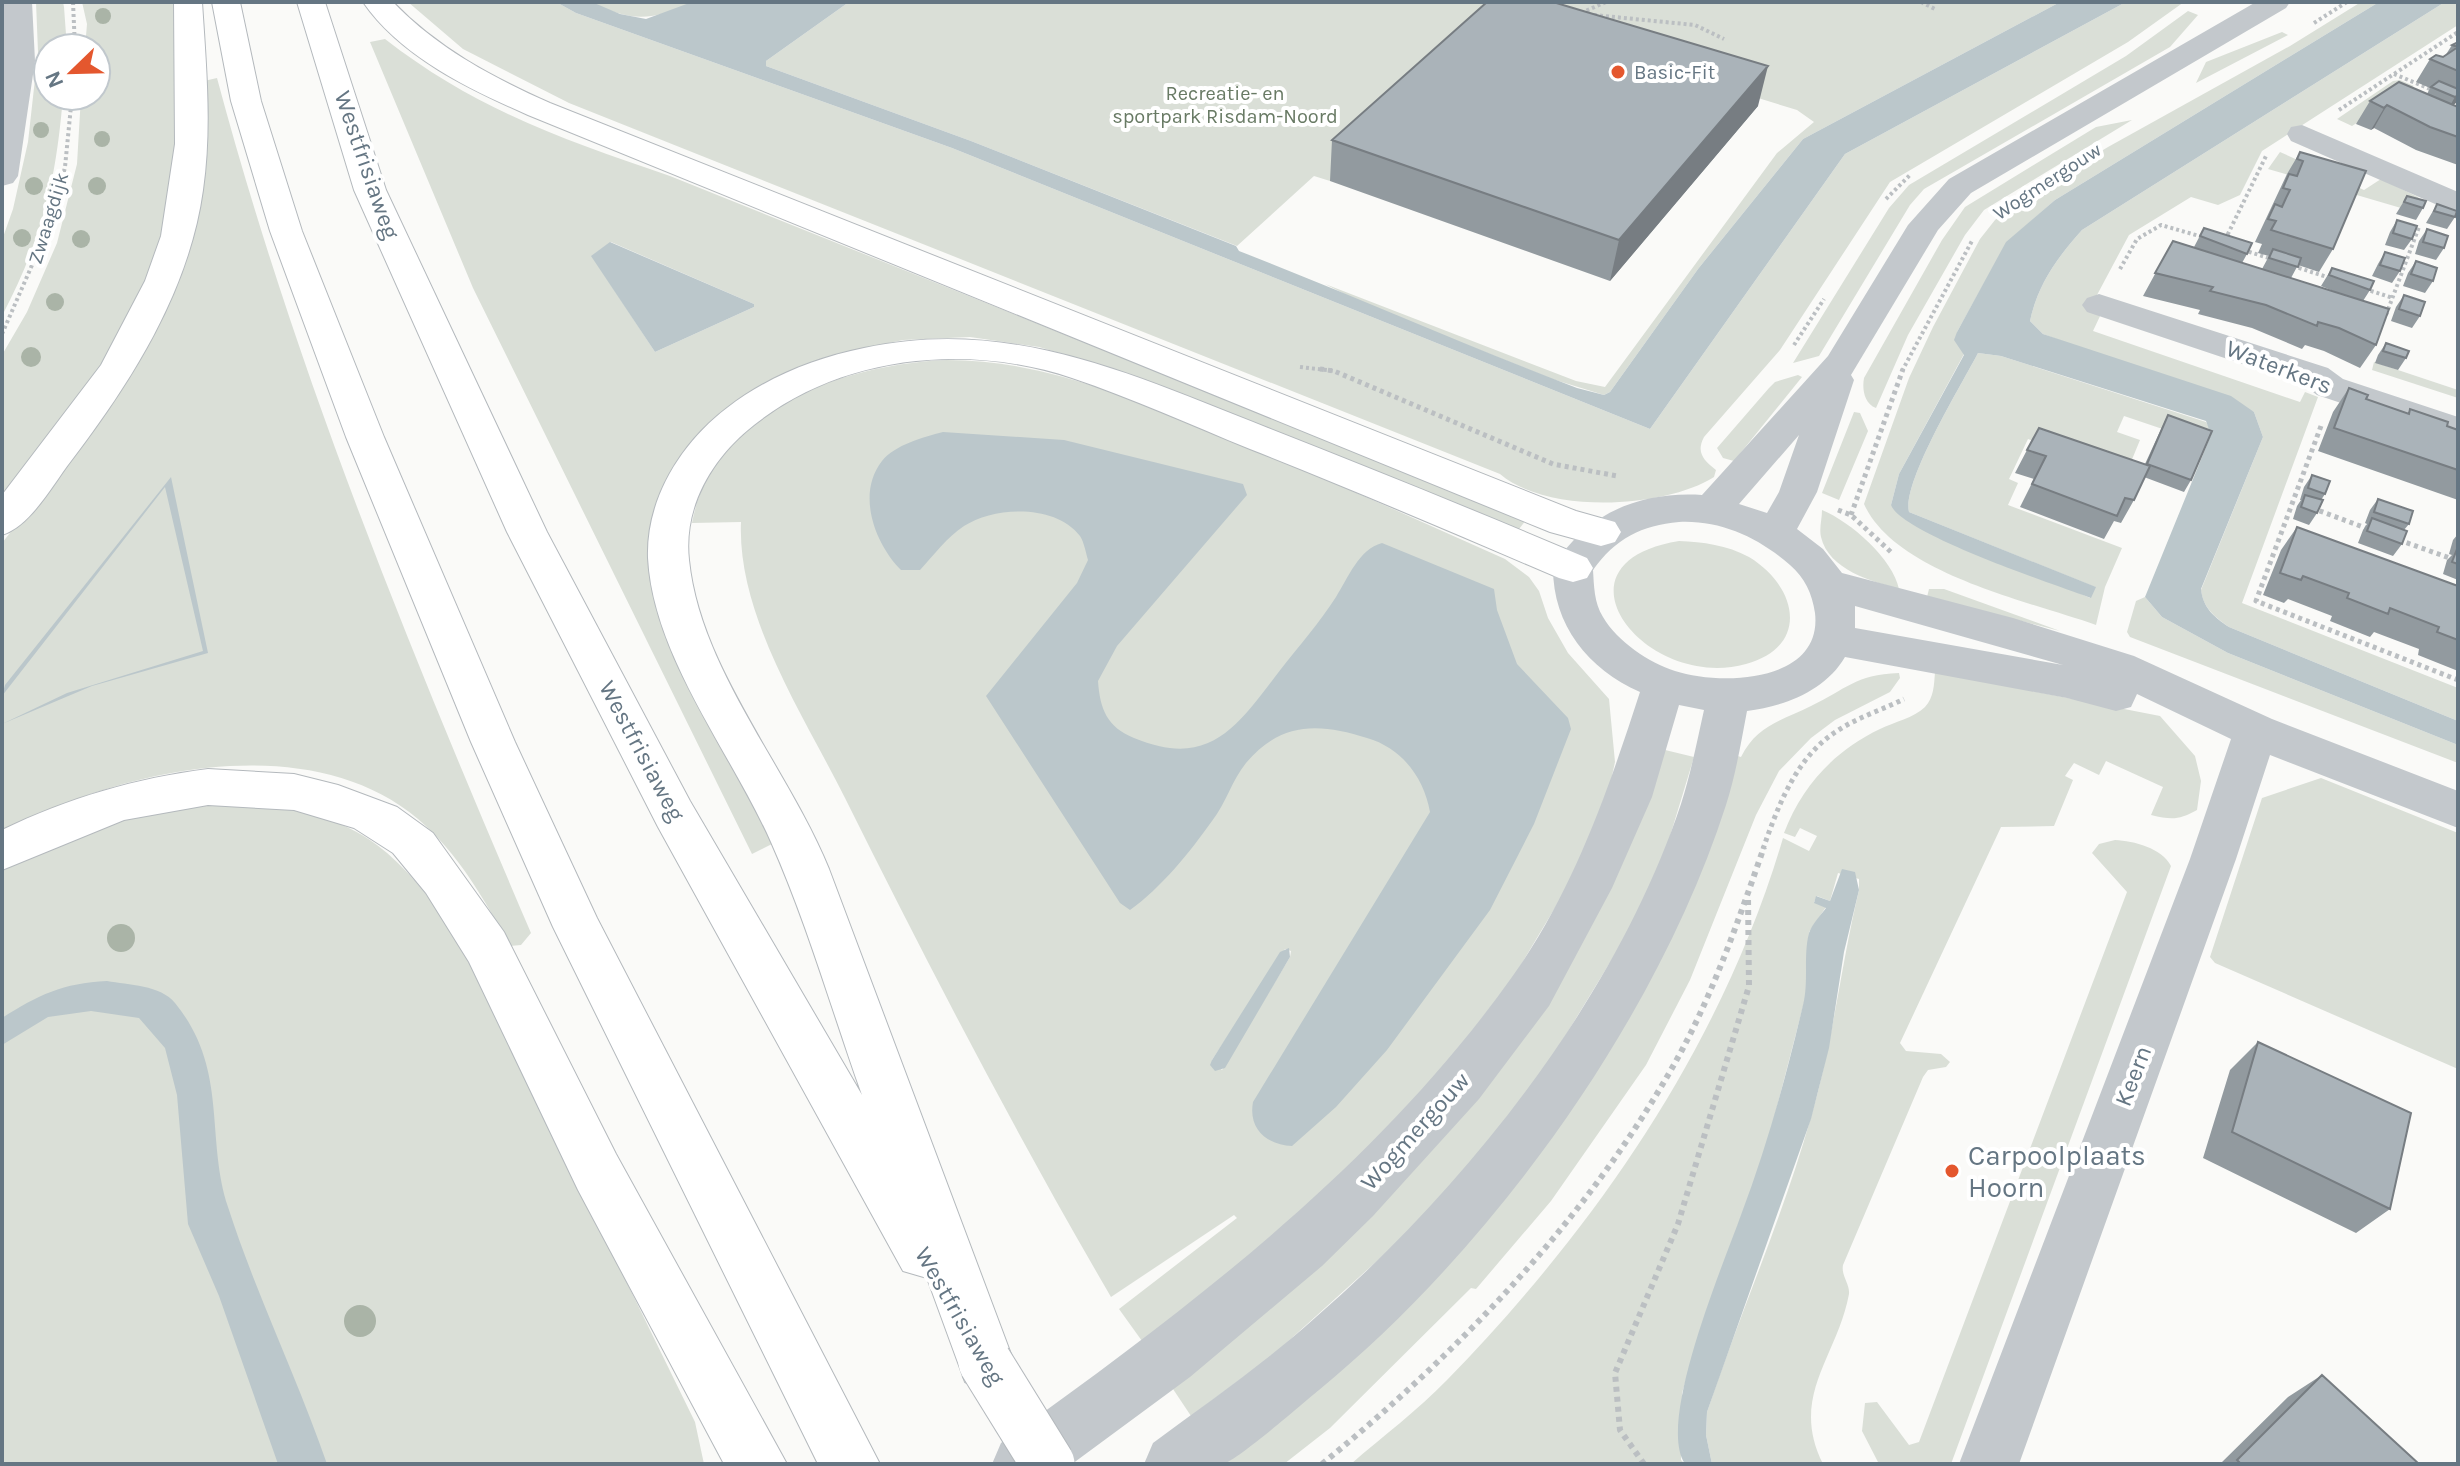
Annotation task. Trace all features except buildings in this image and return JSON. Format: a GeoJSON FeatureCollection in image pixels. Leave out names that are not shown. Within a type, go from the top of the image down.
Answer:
{"type":"FeatureCollection","features":[{"type":"Feature","properties":{"kind":"highway"},"geometry":{"type":"LineString","coordinates":[[2,521],[110,378],[169,261],[187,194],[192,146],[188,2]]}},
{"type":"Feature","properties":{"kind":"highway"},"geometry":{"type":"LineString","coordinates":[[226,2],[246,101],[286,231],[365,437],[493,742],[577,927],[849,1462]]}},
{"type":"Feature","properties":{"kind":"highway","name":"Westfrisiaweg"},"geometry":{"type":"LineString","coordinates":[[311,2],[370,190],[527,532],[674,814],[985,1362],[1048,1464]]}},
{"type":"Feature","properties":{"kind":"highway"},"geometry":{"type":"LineString","coordinates":[[377,2],[422,46],[476,81],[1298,418],[1564,522],[1587,550]]}},
{"type":"Feature","properties":{"kind":"highway"},"geometry":{"type":"LineString","coordinates":[[985,1362],[796,846],[693,646],[674,593],[668,557],[669,526],[678,490],[697,457],[744,412],[812,375],[841,365],[912,351],[939,348],[996,351],[1085,370],[1393,491],[1587,550]]}},
{"type":"Feature","properties":{"kind":"highway"},"geometry":{"type":"LineString","coordinates":[[2,851],[85,812],[178,790],[215,787],[287,790],[323,798],[389,825],[415,844],[483,935],[578,1133],[757,1464]]}},
{"type":"Feature","properties":{"kind":"street"},"geometry":{"type":"LineString","coordinates":[[2,176],[8,113],[20,61],[18,2]]}},
{"type":"Feature","properties":{"kind":"street","name":"Wogmergouw"},"geometry":{"type":"LineString","coordinates":[[1711,510],[1842,363],[1924,225],[1960,186],[2276,2]]}},
{"type":"Feature","properties":{"kind":"street"},"geometry":{"type":"LineString","coordinates":[[2302,134],[2445,198]]}},
{"type":"Feature","properties":{"kind":"street","name":"Waterkers"},"geometry":{"type":"LineString","coordinates":[[2099,305],[2315,376],[2346,392],[2458,430]]}},
{"type":"Feature","properties":{"kind":"street","name":"Wogmergouw"},"geometry":{"type":"LineString","coordinates":[[1775,533],[1798,492],[1842,363]]}},
{"type":"Feature","properties":{"kind":"street"},"geometry":{"type":"LineString","coordinates":[[1661,510],[1711,510],[1775,533],[1814,565],[1827,584],[1836,616],[1832,639],[1821,661],[1792,682],[1773,690],[1729,696],[1664,684],[1615,657],[1584,624],[1575,604],[1587,550],[1628,518],[1661,510]]}},
{"type":"Feature","properties":{"kind":"street"},"geometry":{"type":"LineString","coordinates":[[1827,584],[2013,633],[2119,667],[2256,731],[2458,810]]}},
{"type":"Feature","properties":{"kind":"street"},"geometry":{"type":"LineString","coordinates":[[1832,639],[2067,682],[2256,731]]}},
{"type":"Feature","properties":{"kind":"street","name":"Wogmergouw"},"geometry":{"type":"LineString","coordinates":[[1022,1464],[1170,1357],[1302,1247],[1354,1198],[1461,1082],[1531,991],[1588,888],[1629,797],[1664,684]]}},
{"type":"Feature","properties":{"kind":"street"},"geometry":{"type":"LineString","coordinates":[[1174,1464],[1305,1365],[1413,1264],[1470,1201],[1566,1075],[1614,999],[1660,910],[1699,816],[1729,696]]}},
{"type":"Feature","properties":{"kind":"street","name":"Keern"},"geometry":{"type":"LineString","coordinates":[[1989,1464],[2213,859],[2256,731]]}},
{"type":"Feature","properties":{"kind":"path"},"geometry":{"type":"LineString","coordinates":[[73,2],[74,32]]}},
{"type":"Feature","properties":{"kind":"path"},"geometry":{"type":"LineString","coordinates":[[1606,2],[1578,14],[1695,25],[1724,39]]}},
{"type":"Feature","properties":{"kind":"path"},"geometry":{"type":"LineString","coordinates":[[1921,2],[1937,10]]}},
{"type":"Feature","properties":{"kind":"path"},"geometry":{"type":"LineString","coordinates":[[2312,24],[2347,2]]}},
{"type":"Feature","properties":{"kind":"path"},"geometry":{"type":"LineString","coordinates":[[2336,280],[2223,244],[2267,154],[2458,32]]}},
{"type":"Feature","properties":{"kind":"path"},"geometry":{"type":"LineString","coordinates":[[2394,74],[2445,96]]}},
{"type":"Feature","properties":{"kind":"path","name":"Zwaagdijk"},"geometry":{"type":"LineString","coordinates":[[2,334],[25,290],[51,220],[63,179],[70,112]]}},
{"type":"Feature","properties":{"kind":"path"},"geometry":{"type":"LineString","coordinates":[[2445,198],[2293,501],[2256,601],[2458,680]]}},
{"type":"Feature","properties":{"kind":"path"},"geometry":{"type":"LineString","coordinates":[[2099,305],[2137,239],[2161,225],[2211,240]]}},
{"type":"Feature","properties":{"kind":"path","name":"Wogmergouw"},"geometry":{"type":"LineString","coordinates":[[1851,515],[1894,387],[1944,288],[1975,236]]}},
{"type":"Feature","properties":{"kind":"path"},"geometry":{"type":"LineString","coordinates":[[2364,289],[2393,298]]}},
{"type":"Feature","properties":{"kind":"path"},"geometry":{"type":"LineString","coordinates":[[2293,501],[2375,531]]}},
{"type":"Feature","properties":{"kind":"path"},"geometry":{"type":"LineString","coordinates":[[2389,536],[2458,561]]}},
{"type":"Feature","properties":{"kind":"path"},"geometry":{"type":"LineString","coordinates":[[1644,1464],[1620,1430],[1615,1373],[1678,1224],[1749,986],[1748,892]]}},
{"type":"Feature","properties":{"kind":"green space"},"geometry":{"type":"Polygon","coordinates":[[[36,2],[63,2],[66,32],[37,32],[36,2]]]}},
{"type":"Feature","properties":{"kind":"green space"},"geometry":{"type":"Polygon","coordinates":[[[82,2],[174,2],[177,124],[172,197],[162,240],[147,282],[128,321],[81,396],[2,502],[2,355],[27,312],[57,243],[77,164],[80,112],[112,112],[112,32],[86,32],[82,2]]]}},
{"type":"Feature","properties":{"kind":"green space"},"geometry":{"type":"Polygon","coordinates":[[[408,2],[556,2],[576,13],[952,148],[1650,429],[1845,154],[2126,2],[2184,2],[2128,42],[1890,182],[1780,350],[1704,437],[1701,451],[1704,459],[1716,470],[1714,477],[1666,496],[1606,502],[1546,496],[1521,487],[1500,474],[569,103],[463,49],[408,2]]]}},
{"type":"Feature","properties":{"kind":"green space"},"geometry":{"type":"Polygon","coordinates":[[[592,2],[692,2],[666,13],[642,17],[618,13],[592,2]]]}},
{"type":"Feature","properties":{"kind":"green space","name":"Recreatie- en sportpark Risdam-Noord"},"geometry":{"type":"Polygon","coordinates":[[[849,2],[2060,2],[1803,139],[1698,269],[1610,392],[1604,395],[1552,379],[1362,303],[1325,284],[1576,381],[1605,387],[1777,153],[1814,122],[1797,110],[1664,69],[1498,27],[1330,181],[1314,176],[1237,246],[971,141],[766,66],[766,61],[849,2]]]}},
{"type":"Feature","properties":{"kind":"green space"},"geometry":{"type":"Polygon","coordinates":[[[2361,2],[2379,2],[2055,200],[2007,242],[1957,332],[1964,354],[1899,474],[1891,505],[2090,598],[2095,587],[1909,512],[1909,498],[1924,457],[1978,353],[2001,356],[2206,422],[2211,430],[2207,444],[2124,416],[2117,432],[2140,440],[2126,474],[2028,439],[2009,479],[2018,483],[2008,505],[2122,548],[2105,587],[2096,625],[1966,581],[1904,549],[1880,528],[1864,504],[1909,378],[1980,239],[1995,220],[2015,203],[2108,147],[2290,46],[2361,2]]]}},
{"type":"Feature","properties":{"kind":"green space"},"geometry":{"type":"Polygon","coordinates":[[[2445,2],[2458,2],[2458,25],[2262,151],[2240,195],[2218,205],[2191,197],[2129,235],[2089,310],[2101,314],[2093,331],[2300,402],[2305,392],[2318,397],[2242,603],[2458,688],[2458,721],[2229,627],[2215,616],[2204,602],[2201,590],[2263,437],[2254,412],[2043,334],[2030,321],[2038,295],[2050,272],[2082,230],[2445,2]]]}},
{"type":"Feature","properties":{"kind":"green space"},"geometry":{"type":"Polygon","coordinates":[[[2188,11],[2198,15],[2170,47],[1924,189],[1910,205],[1819,356],[1793,363],[1889,208],[1909,185],[2126,56],[2188,11]]]}},
{"type":"Feature","properties":{"kind":"green space"},"geometry":{"type":"Polygon","coordinates":[[[2282,32],[2288,35],[2196,83],[2206,62],[2282,32]]]}},
{"type":"Feature","properties":{"kind":"green space"},"geometry":{"type":"Polygon","coordinates":[[[385,39],[419,64],[487,104],[557,135],[670,176],[1526,520],[1516,533],[1097,364],[1039,347],[970,337],[903,340],[841,353],[812,363],[657,514],[772,844],[752,854],[473,288],[370,42],[385,39]],[[611,242],[592,256],[655,352],[754,307],[754,304],[611,242]]]}},
{"type":"Feature","properties":{"kind":"green space"},"geometry":{"type":"Polygon","coordinates":[[[217,78],[248,188],[319,404],[442,723],[531,933],[521,945],[510,946],[458,862],[418,819],[382,795],[342,778],[300,769],[211,767],[167,774],[85,796],[2,834],[2,543],[79,446],[133,365],[204,81],[217,78]]]}},
{"type":"Feature","properties":{"kind":"green space"},"geometry":{"type":"Polygon","coordinates":[[[2400,80],[2414,86],[2352,126],[2337,119],[2393,81],[2400,80]]]}},
{"type":"Feature","properties":{"kind":"green space"},"geometry":{"type":"Polygon","coordinates":[[[32,106],[32,112],[61,112],[45,209],[27,261],[2,316],[2,240],[13,209],[28,142],[32,106]]]}},
{"type":"Feature","properties":{"kind":"green space"},"geometry":{"type":"Polygon","coordinates":[[[2132,120],[1984,210],[1965,235],[1908,335],[1876,408],[1872,406],[1865,395],[1864,378],[1942,240],[1965,207],[2096,127],[2132,120]]]}},
{"type":"Feature","properties":{"kind":"green space"},"geometry":{"type":"Polygon","coordinates":[[[2280,152],[2364,190],[2381,179],[2418,197],[2422,203],[2418,213],[2268,169],[2280,152]]]}},
{"type":"Feature","properties":{"kind":"green space"},"geometry":{"type":"Polygon","coordinates":[[[947,360],[1011,365],[1103,389],[1193,423],[1505,559],[1529,577],[1539,591],[1548,618],[1568,653],[1609,699],[1615,762],[1608,794],[1574,876],[1513,978],[1446,1065],[1316,1205],[1142,1341],[1119,1309],[1237,1218],[1234,1215],[1111,1297],[974,1050],[776,664],[750,593],[743,557],[741,522],[692,523],[705,483],[726,450],[755,422],[790,400],[827,383],[908,363],[947,360]],[[1285,949],[1212,1060],[1222,1070],[1290,957],[1291,951],[1285,949]]]}},
{"type":"Feature","properties":{"kind":"green space"},"geometry":{"type":"Polygon","coordinates":[[[2374,362],[2458,390],[2458,398],[2372,370],[2374,362]]]}},
{"type":"Feature","properties":{"kind":"green space"},"geometry":{"type":"Polygon","coordinates":[[[1798,375],[1802,377],[1734,461],[1723,458],[1717,448],[1769,388],[1775,382],[1798,375]]]}},
{"type":"Feature","properties":{"kind":"green space"},"geometry":{"type":"Polygon","coordinates":[[[1854,412],[1860,413],[1868,431],[1839,500],[1822,493],[1854,412]]]}},
{"type":"Feature","properties":{"kind":"green space"},"geometry":{"type":"Polygon","coordinates":[[[1822,510],[1858,532],[1880,554],[1899,589],[1852,572],[1833,558],[1821,537],[1822,510]]]}},
{"type":"Feature","properties":{"kind":"green space"},"geometry":{"type":"Polygon","coordinates":[[[1679,541],[1706,543],[1732,550],[1749,557],[1765,569],[1778,583],[1790,615],[1788,630],[1781,644],[1767,655],[1746,664],[1709,668],[1674,660],[1645,643],[1624,621],[1614,597],[1618,573],[1639,554],[1679,541]]]}},
{"type":"Feature","properties":{"kind":"green space"},"geometry":{"type":"Polygon","coordinates":[[[1929,589],[1944,589],[2060,631],[1927,597],[1929,589]]]}},
{"type":"Feature","properties":{"kind":"green space"},"geometry":{"type":"Polygon","coordinates":[[[2145,597],[2162,617],[2228,653],[2458,745],[2458,763],[2130,637],[2127,632],[2136,601],[2145,597]]]}},
{"type":"Feature","properties":{"kind":"green space"},"geometry":{"type":"Polygon","coordinates":[[[1935,672],[2160,716],[2195,756],[2201,781],[2197,810],[2175,818],[2151,815],[2163,787],[2106,761],[2099,775],[2074,763],[2065,776],[2073,780],[2054,826],[2001,827],[1900,1043],[1906,1051],[1941,1054],[1950,1062],[1946,1067],[1928,1070],[1923,1077],[1843,1265],[1849,1294],[1813,1397],[1811,1418],[1814,1440],[1823,1464],[1712,1464],[1706,1435],[1707,1412],[1788,1191],[1819,1089],[1859,890],[1859,879],[1838,873],[1830,901],[1817,896],[1814,902],[1826,907],[1809,932],[1806,995],[1766,1149],[1707,1309],[1682,1393],[1681,1460],[1685,1464],[1351,1464],[1447,1380],[1502,1321],[1603,1195],[1648,1129],[1689,1060],[1726,988],[1757,914],[1783,838],[1809,851],[1817,836],[1800,828],[1795,837],[1784,833],[1800,800],[1834,759],[1848,748],[1925,707],[1932,695],[1935,672]]]}},
{"type":"Feature","properties":{"kind":"green space"},"geometry":{"type":"Polygon","coordinates":[[[1899,673],[1900,678],[1890,692],[1835,720],[1811,738],[1779,771],[1756,815],[1690,980],[1646,1065],[1551,1201],[1476,1289],[1471,1288],[1330,1428],[1284,1464],[1225,1464],[1219,1455],[1424,1280],[1734,755],[1741,757],[1754,738],[1771,725],[1852,684],[1871,677],[1899,673]]]}},
{"type":"Feature","properties":{"kind":"green space"},"geometry":{"type":"Polygon","coordinates":[[[1661,749],[1694,757],[1667,846],[1631,928],[1539,1079],[1466,1170],[1399,1241],[1273,1355],[1191,1416],[1167,1380],[1396,1185],[1661,749]]]}},
{"type":"Feature","properties":{"kind":"green space"},"geometry":{"type":"Polygon","coordinates":[[[2321,778],[2458,833],[2458,1069],[2215,963],[2210,957],[2262,798],[2321,778]]]}},
{"type":"Feature","properties":{"kind":"green space"},"geometry":{"type":"Polygon","coordinates":[[[228,801],[306,813],[360,834],[402,866],[442,917],[475,974],[695,1422],[704,1464],[2,1464],[2,871],[92,829],[147,812],[228,801]]]}},
{"type":"Feature","properties":{"kind":"green space"},"geometry":{"type":"Polygon","coordinates":[[[2115,840],[2154,850],[2171,866],[1951,1464],[1879,1464],[1862,1431],[1865,1403],[1877,1402],[1909,1445],[1919,1442],[2127,892],[2092,853],[2099,844],[2115,840]]]}},
{"type":"Feature","properties":{"kind":"shaded area"},"geometry":{"type":"Polygon","coordinates":[[[556,2],[592,2],[620,14],[646,19],[692,2],[849,2],[766,61],[766,66],[971,141],[1236,246],[1239,251],[1535,372],[1604,395],[1610,392],[1698,269],[1803,139],[2060,2],[2126,2],[1845,154],[1650,429],[952,148],[576,13],[556,2]]]}},
{"type":"Feature","properties":{"kind":"shaded area"},"geometry":{"type":"Polygon","coordinates":[[[2379,2],[2445,2],[2082,230],[2050,272],[2038,295],[2030,321],[2043,334],[2231,396],[2254,412],[2263,437],[2201,589],[2207,607],[2229,627],[2458,721],[2458,745],[2228,653],[2162,617],[2145,597],[2211,435],[2206,421],[2001,356],[1978,353],[1924,457],[1909,498],[1909,512],[2096,587],[2091,598],[1950,544],[1901,517],[1891,505],[1899,474],[1964,355],[1954,340],[1957,332],[2006,242],[2055,200],[2379,2]]]}},
{"type":"Feature","properties":{"kind":"shaded area"},"geometry":{"type":"Polygon","coordinates":[[[610,242],[754,304],[754,307],[655,352],[591,256],[610,242]]]}},
{"type":"Feature","properties":{"kind":"shaded area"},"geometry":{"type":"Polygon","coordinates":[[[943,432],[1064,440],[1243,484],[1247,495],[1117,646],[1098,681],[1107,716],[1125,734],[1161,747],[1183,749],[1203,745],[1220,736],[1251,708],[1330,606],[1361,558],[1382,543],[1494,589],[1497,610],[1517,664],[1568,718],[1571,729],[1534,824],[1490,910],[1387,1050],[1336,1107],[1292,1146],[1267,1139],[1261,1134],[1253,1120],[1253,1102],[1430,812],[1423,788],[1401,757],[1380,743],[1350,733],[1317,728],[1287,733],[1259,749],[1246,763],[1217,814],[1164,880],[1130,910],[1120,903],[986,696],[1077,583],[1088,560],[1080,536],[1056,518],[1041,514],[1008,512],[992,515],[958,530],[920,570],[901,570],[883,547],[877,533],[872,518],[870,488],[882,461],[902,446],[943,432]]]}},
{"type":"Feature","properties":{"kind":"shaded area"},"geometry":{"type":"Polygon","coordinates":[[[171,477],[208,653],[92,686],[2,724],[67,693],[203,651],[165,487],[2,696],[5,685],[171,477]]]}},
{"type":"Feature","properties":{"kind":"shaded area"},"geometry":{"type":"Polygon","coordinates":[[[1842,869],[1855,872],[1859,890],[1844,952],[1829,1048],[1811,1119],[1707,1412],[1706,1435],[1712,1464],[1685,1464],[1678,1443],[1685,1379],[1783,1085],[1805,996],[1809,933],[1826,908],[1814,903],[1816,896],[1830,901],[1842,869]]]}},
{"type":"Feature","properties":{"kind":"shaded area"},"geometry":{"type":"Polygon","coordinates":[[[1289,948],[1290,957],[1225,1068],[1215,1071],[1210,1065],[1212,1060],[1280,952],[1289,948]]]}},
{"type":"Feature","properties":{"kind":"shaded area"},"geometry":{"type":"Polygon","coordinates":[[[107,981],[144,987],[169,997],[192,1028],[209,1078],[221,1181],[228,1207],[327,1464],[278,1464],[219,1296],[188,1224],[177,1095],[165,1048],[139,1018],[91,1011],[48,1017],[2,1045],[2,1018],[15,1010],[64,988],[107,981]]]}},
{"type":"Feature","properties":{"kind":"place","name":"Basic-Fit"},"geometry":{"type":"Point","coordinates":[1618,72]}},
{"type":"Feature","properties":{"kind":"place","name":"Carpoolplaats Hoorn"},"geometry":{"type":"Point","coordinates":[1952,1171]}}]}
